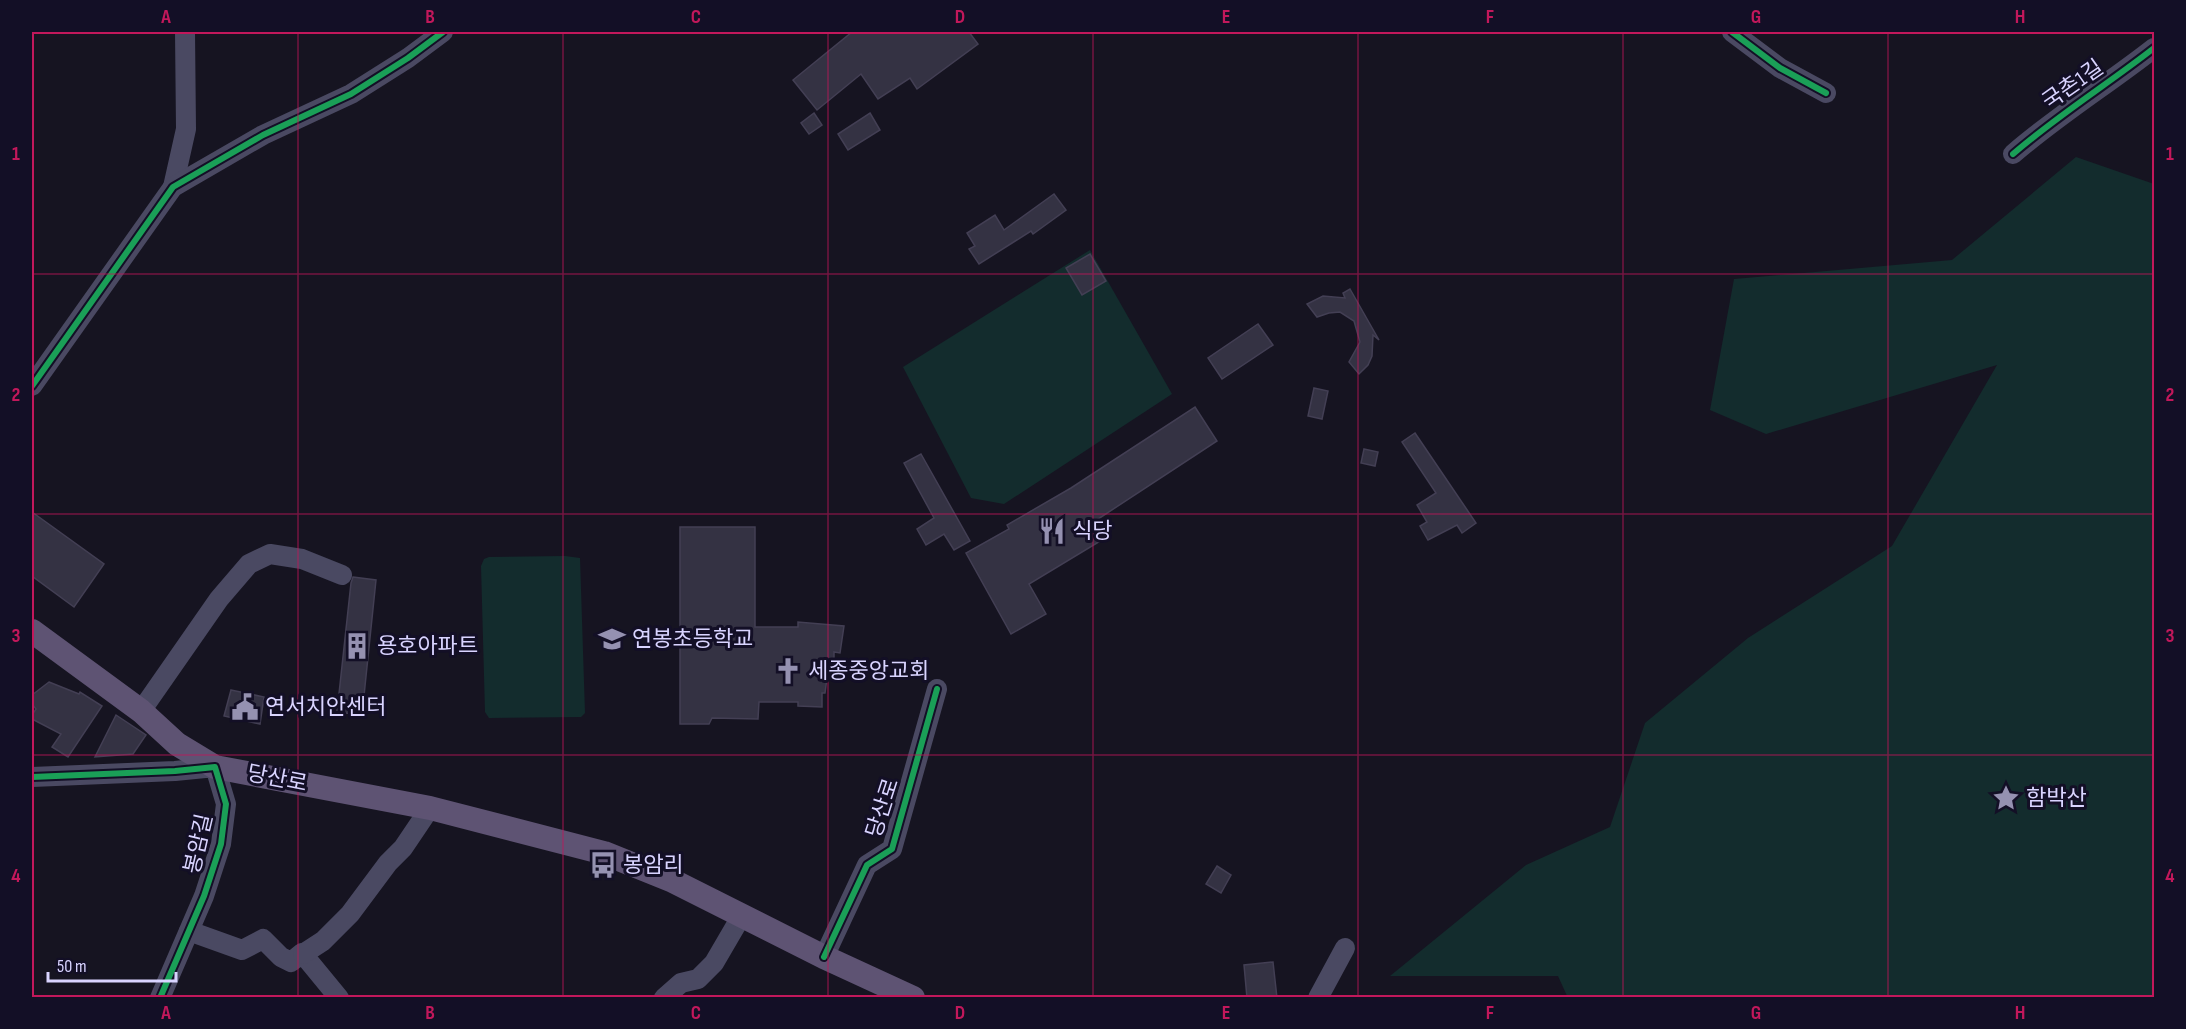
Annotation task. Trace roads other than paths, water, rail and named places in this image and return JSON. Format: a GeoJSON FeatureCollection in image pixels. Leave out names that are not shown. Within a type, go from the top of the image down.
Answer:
{"type":"FeatureCollection","features":[{"type":"Feature","properties":{"kind":"main road","name":"당산로"},"geometry":{"type":"LineString","coordinates":[[32,631],[141,711],[177,744],[215,767],[430,808],[603,853],[671,880],[824,957],[913,998]]}},
{"type":"Feature","properties":{"kind":"street"},"geometry":{"type":"LineString","coordinates":[[32,386],[173,187],[186,129],[185,32]]}},
{"type":"Feature","properties":{"kind":"street"},"geometry":{"type":"LineString","coordinates":[[173,187],[263,135],[351,94],[408,58],[443,32]]}},
{"type":"Feature","properties":{"kind":"street"},"geometry":{"type":"LineString","coordinates":[[1732,32],[1780,68],[1826,93]]}},
{"type":"Feature","properties":{"kind":"street","name":"국촌1길"},"geometry":{"type":"LineString","coordinates":[[2013,154],[2048,124],[2154,48]]}},
{"type":"Feature","properties":{"kind":"street"},"geometry":{"type":"LineString","coordinates":[[141,711],[219,599],[249,564],[270,554],[302,559],[342,574]]}},
{"type":"Feature","properties":{"kind":"street","name":"당산로"},"geometry":{"type":"LineString","coordinates":[[824,957],[867,865],[892,849],[937,689]]}},
{"type":"Feature","properties":{"kind":"street"},"geometry":{"type":"LineString","coordinates":[[32,777],[175,771],[215,767]]}},
{"type":"Feature","properties":{"kind":"street","name":"봉암길"},"geometry":{"type":"LineString","coordinates":[[160,998],[204,896],[221,844],[226,804],[215,767]]}},
{"type":"Feature","properties":{"kind":"street"},"geometry":{"type":"LineString","coordinates":[[189,931],[242,950],[263,939],[281,957],[291,962],[323,941],[350,914],[388,863],[403,848],[430,808]]}},
{"type":"Feature","properties":{"kind":"street"},"geometry":{"type":"LineString","coordinates":[[664,998],[681,983],[698,979],[714,963],[742,915]]}},
{"type":"Feature","properties":{"kind":"street"},"geometry":{"type":"LineString","coordinates":[[1318,998],[1345,948]]}},
{"type":"Feature","properties":{"kind":"street"},"geometry":{"type":"LineString","coordinates":[[303,954],[339,998]]}},
{"type":"Feature","properties":{"kind":"place","name":"식당"},"geometry":{"type":"Point","coordinates":[1052,531]}},
{"type":"Feature","properties":{"kind":"place","name":"연봉초등학교"},"geometry":{"type":"Point","coordinates":[612,639]}},
{"type":"Feature","properties":{"kind":"place","name":"용호아파트"},"geometry":{"type":"Point","coordinates":[357,646]}},
{"type":"Feature","properties":{"kind":"place","name":"세종중앙교회"},"geometry":{"type":"Point","coordinates":[788,671]}},
{"type":"Feature","properties":{"kind":"place","name":"연서치안센터"},"geometry":{"type":"Point","coordinates":[245,707]}},
{"type":"Feature","properties":{"kind":"place","name":"함박산"},"geometry":{"type":"Point","coordinates":[2006,798]}},
{"type":"Feature","properties":{"kind":"place","name":"봉암리"},"geometry":{"type":"Point","coordinates":[603,865]}}]}
